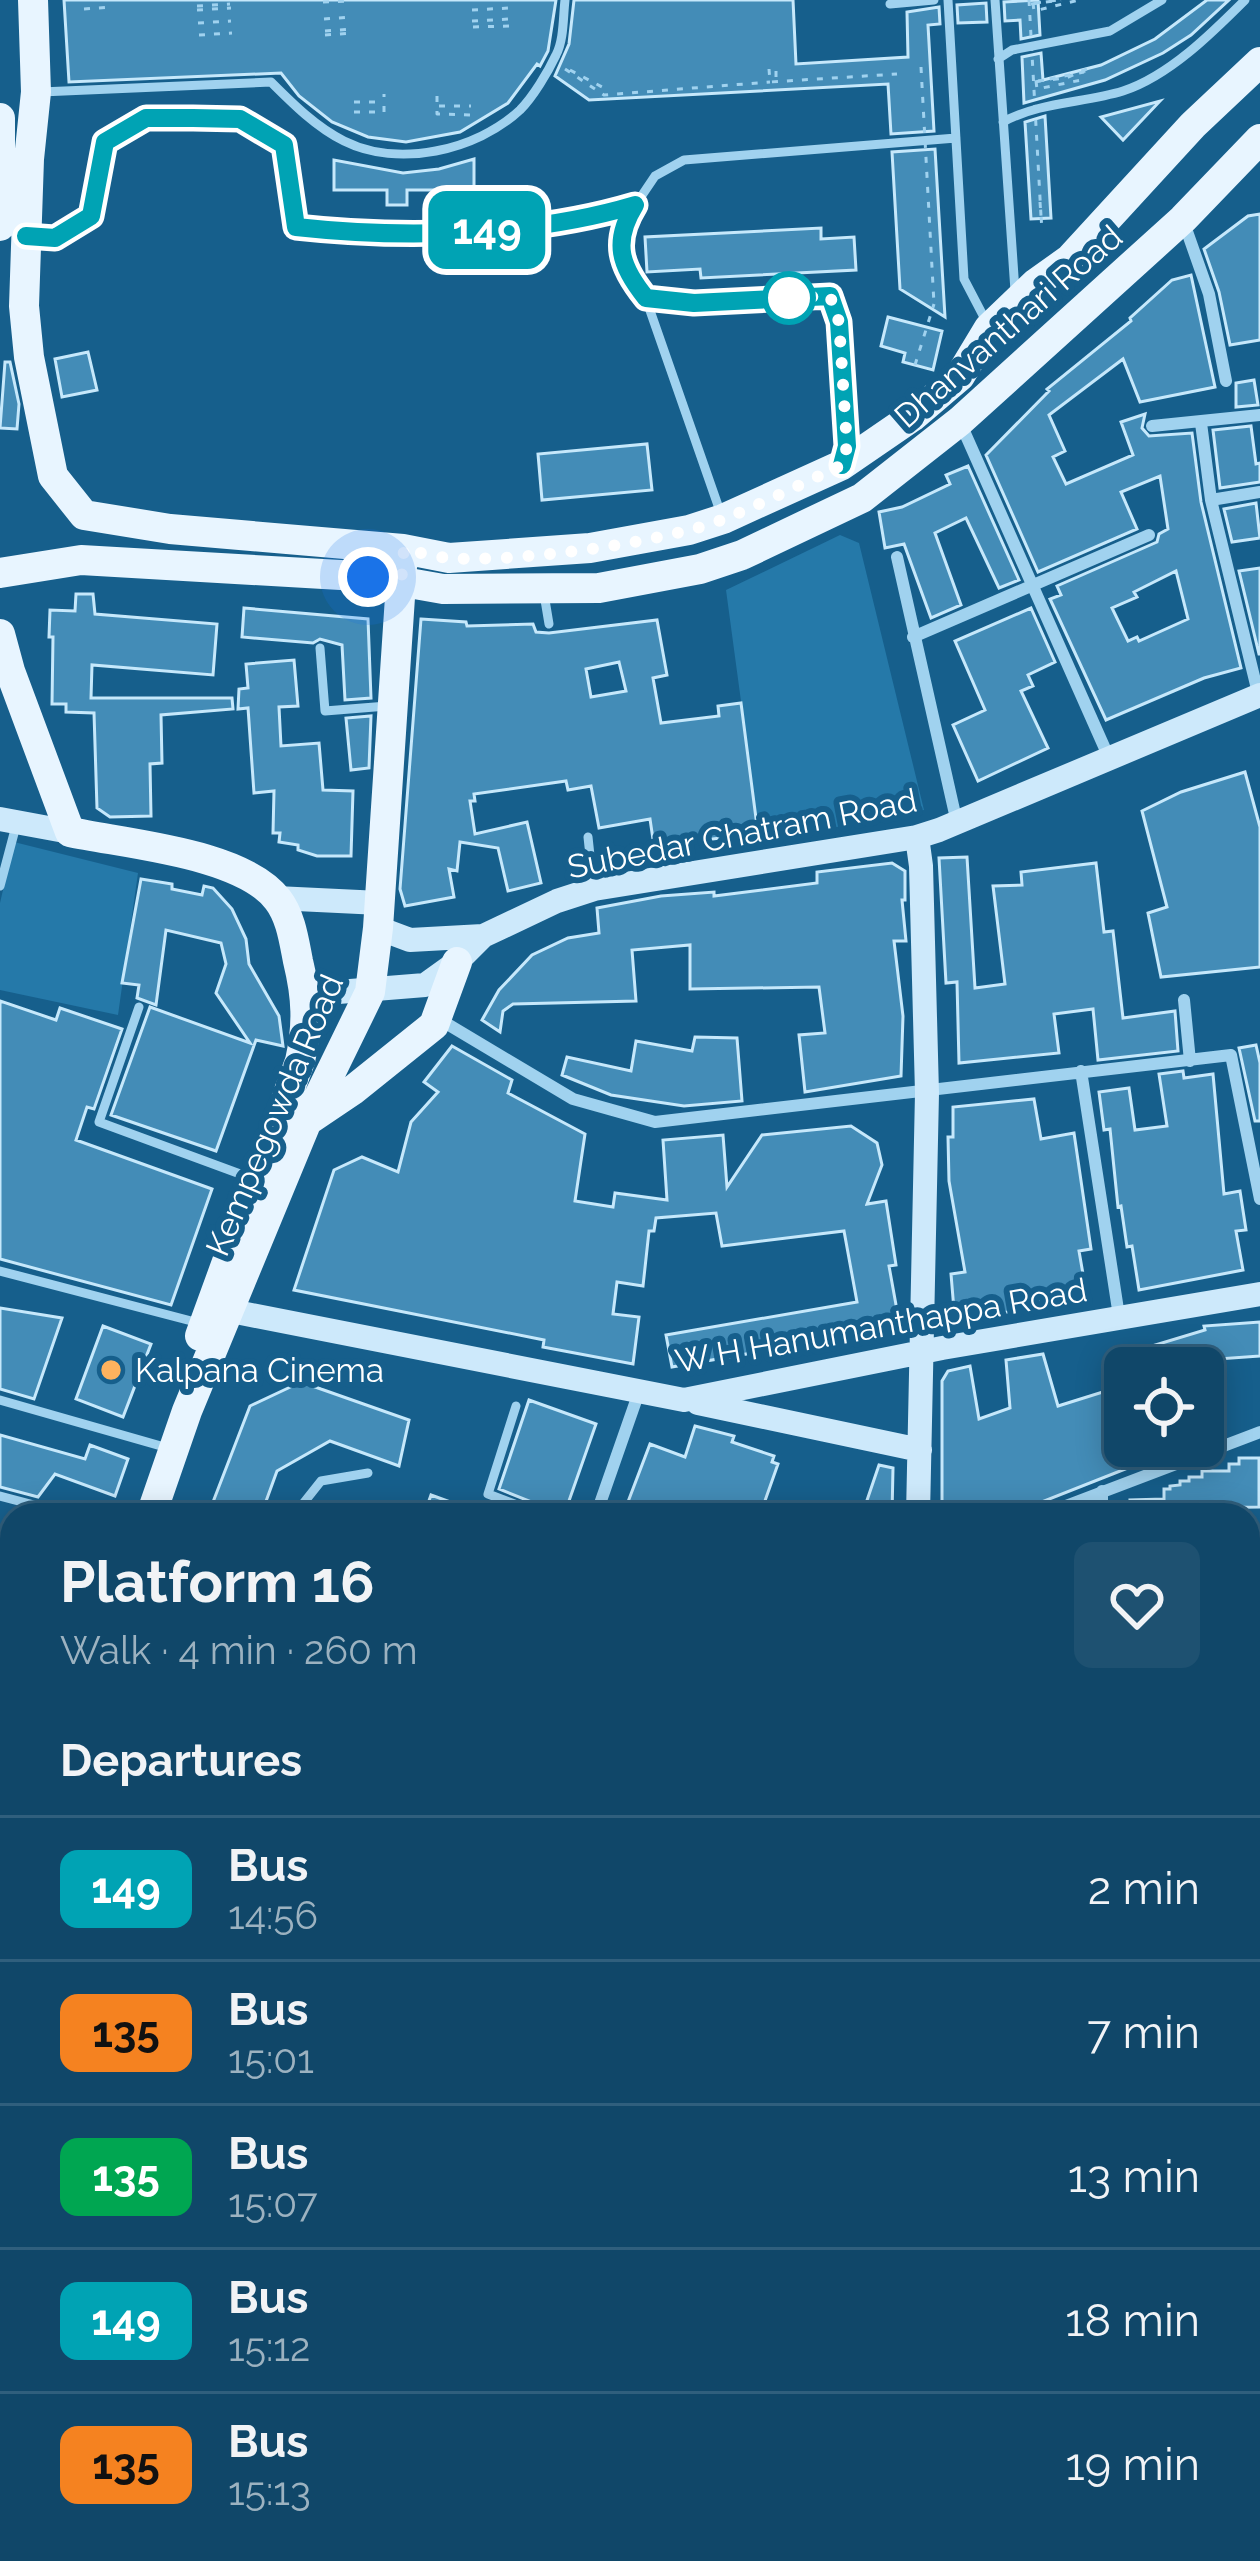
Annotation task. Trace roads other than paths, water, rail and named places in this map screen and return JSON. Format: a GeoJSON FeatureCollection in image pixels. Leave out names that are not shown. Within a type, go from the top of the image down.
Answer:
{"type":"FeatureCollection","features":[{"type":"Feature","properties":{"kind":"main road"},"geometry":{"type":"LineString","coordinates":[[13,231],[36,92],[33,0]]}},
{"type":"Feature","properties":{"kind":"main road","name":"Dhanvanthari Road"},"geometry":{"type":"LineString","coordinates":[[13,231],[29,358],[53,476],[84,515],[170,529],[404,549],[449,558],[590,548],[723,519],[842,465],[912,417],[960,376],[1004,314],[1070,259],[1193,125],[1260,62]]}},
{"type":"Feature","properties":{"kind":"main road"},"geometry":{"type":"LineString","coordinates":[[0,118],[13,231]]}},
{"type":"Feature","properties":{"kind":"main road","name":"Dhanvanthari Road"},"geometry":{"type":"LineString","coordinates":[[0,574],[81,560],[375,577],[443,589],[599,588],[700,569],[742,555],[862,499],[960,421],[1183,218],[1260,139]]}},
{"type":"Feature","properties":{"kind":"main road"},"geometry":{"type":"LineString","coordinates":[[1004,314],[1034,354]]}},
{"type":"Feature","properties":{"kind":"main road"},"geometry":{"type":"LineString","coordinates":[[165,564],[170,529]]}},
{"type":"Feature","properties":{"kind":"main road","name":"Kempegowda Road"},"geometry":{"type":"LineString","coordinates":[[163,1503],[173,1449],[187,1411],[182,1393],[370,992],[404,549]]}},
{"type":"Feature","properties":{"kind":"main road"},"geometry":{"type":"LineString","coordinates":[[0,634],[5,672],[70,832],[248,874],[276,898],[287,916],[308,1002]]}},
{"type":"Feature","properties":{"kind":"main road"},"geometry":{"type":"LineString","coordinates":[[307,1121],[353,1090],[438,1019],[457,962]]}},
{"type":"Feature","properties":{"kind":"main road","name":"Kempegowda Road"},"geometry":{"type":"LineString","coordinates":[[218,1318],[256,1180],[300,1061],[308,1002]]}},
{"type":"Feature","properties":{"kind":"street"},"geometry":{"type":"LineString","coordinates":[[1183,218],[1209,294],[1226,380]]}},
{"type":"Feature","properties":{"kind":"street"},"geometry":{"type":"LineString","coordinates":[[1152,426],[1260,416]]}},
{"type":"Feature","properties":{"kind":"street"},"geometry":{"type":"LineString","coordinates":[[960,421],[1110,761]]}},
{"type":"Feature","properties":{"kind":"street"},"geometry":{"type":"LineString","coordinates":[[1201,422],[1211,500],[1260,697]]}},
{"type":"Feature","properties":{"kind":"street"},"geometry":{"type":"LineString","coordinates":[[1211,500],[1260,492]]}},
{"type":"Feature","properties":{"kind":"street"},"geometry":{"type":"LineString","coordinates":[[914,637],[1149,535]]}},
{"type":"Feature","properties":{"kind":"street"},"geometry":{"type":"LineString","coordinates":[[897,556],[957,824]]}},
{"type":"Feature","properties":{"kind":"street","name":"Subedar Chatram Road"},"geometry":{"type":"LineString","coordinates":[[308,1002],[338,992],[424,985],[483,936],[594,889],[917,837],[1260,697]]}},
{"type":"Feature","properties":{"kind":"street"},"geometry":{"type":"LineString","coordinates":[[8,820],[70,832]]}},
{"type":"Feature","properties":{"kind":"street"},"geometry":{"type":"LineString","coordinates":[[917,837],[927,1093],[918,1503]]}},
{"type":"Feature","properties":{"kind":"street"},"geometry":{"type":"LineString","coordinates":[[276,898],[379,915],[410,940],[483,936]]}},
{"type":"Feature","properties":{"kind":"street"},"geometry":{"type":"LineString","coordinates":[[1184,1000],[1190,1061]]}},
{"type":"Feature","properties":{"kind":"street"},"geometry":{"type":"LineString","coordinates":[[438,1019],[573,1099],[655,1122],[1231,1055],[1260,1199]]}},
{"type":"Feature","properties":{"kind":"street"},"geometry":{"type":"LineString","coordinates":[[1081,1071],[1119,1316]]}},
{"type":"Feature","properties":{"kind":"street","name":"W H Hanumanthappa Road"},"geometry":{"type":"LineString","coordinates":[[218,1318],[684,1400],[923,1352],[1260,1294]]}},
{"type":"Feature","properties":{"kind":"street"},"geometry":{"type":"LineString","coordinates":[[600,1503],[639,1391]]}},
{"type":"Feature","properties":{"kind":"street"},"geometry":{"type":"LineString","coordinates":[[684,1400],[920,1450]]}},
{"type":"Feature","properties":{"kind":"street"},"geometry":{"type":"LineString","coordinates":[[1072,1503],[1260,1432]]}},
{"type":"Feature","properties":{"kind":"street"},"geometry":{"type":"LineString","coordinates":[[1102,1491],[1102,1503]]}},
{"type":"Feature","properties":{"kind":"lane"},"geometry":{"type":"LineString","coordinates":[[36,92],[271,82],[304,114],[345,142],[384,152],[433,153],[472,140],[520,110],[559,51],[566,0]]}},
{"type":"Feature","properties":{"kind":"lane"},"geometry":{"type":"LineString","coordinates":[[890,4],[934,0]]}},
{"type":"Feature","properties":{"kind":"lane"},"geometry":{"type":"LineString","coordinates":[[948,0],[964,279],[1004,314]]}},
{"type":"Feature","properties":{"kind":"lane"},"geometry":{"type":"LineString","coordinates":[[995,0],[1003,122],[1004,314]]}},
{"type":"Feature","properties":{"kind":"lane"},"geometry":{"type":"LineString","coordinates":[[998,59],[1012,50],[1109,31],[1162,0]]}},
{"type":"Feature","properties":{"kind":"lane"},"geometry":{"type":"LineString","coordinates":[[1003,122],[1021,112],[1128,90],[1200,46],[1245,0]]}},
{"type":"Feature","properties":{"kind":"lane"},"geometry":{"type":"LineString","coordinates":[[1193,125],[1260,44]]}},
{"type":"Feature","properties":{"kind":"lane"},"geometry":{"type":"LineString","coordinates":[[13,231],[55,238],[91,216],[105,142],[146,118],[240,119],[284,145],[296,227],[339,232],[500,230],[581,221],[635,205]]}},
{"type":"Feature","properties":{"kind":"lane"},"geometry":{"type":"LineString","coordinates":[[723,519],[646,298],[622,269],[622,225],[655,176],[684,160],[956,138]]}},
{"type":"Feature","properties":{"kind":"lane"},"geometry":{"type":"LineString","coordinates":[[646,298],[694,303],[830,296],[839,322],[847,446],[842,465]]}},
{"type":"Feature","properties":{"kind":"lane"},"geometry":{"type":"LineString","coordinates":[[542,588],[549,624]]}},
{"type":"Feature","properties":{"kind":"lane"},"geometry":{"type":"LineString","coordinates":[[320,648],[325,711],[393,706]]}},
{"type":"Feature","properties":{"kind":"lane"},"geometry":{"type":"LineString","coordinates":[[0,886],[8,820]]}},
{"type":"Feature","properties":{"kind":"lane"},"geometry":{"type":"LineString","coordinates":[[588,837],[594,889]]}},
{"type":"Feature","properties":{"kind":"lane"},"geometry":{"type":"LineString","coordinates":[[139,1007],[99,1122],[256,1180]]}},
{"type":"Feature","properties":{"kind":"lane"},"geometry":{"type":"LineString","coordinates":[[0,1271],[218,1318]]}},
{"type":"Feature","properties":{"kind":"lane"},"geometry":{"type":"LineString","coordinates":[[0,1400],[173,1449]]}},
{"type":"Feature","properties":{"kind":"lane"},"geometry":{"type":"LineString","coordinates":[[512,1503],[488,1494],[516,1406]]}},
{"type":"Feature","properties":{"kind":"lane"},"geometry":{"type":"LineString","coordinates":[[304,1503],[321,1481],[368,1473]]}},
{"type":"Feature","properties":{"kind":"place","name":"Kalpana Cinema"},"geometry":{"type":"Point","coordinates":[111,1370]}}]}
